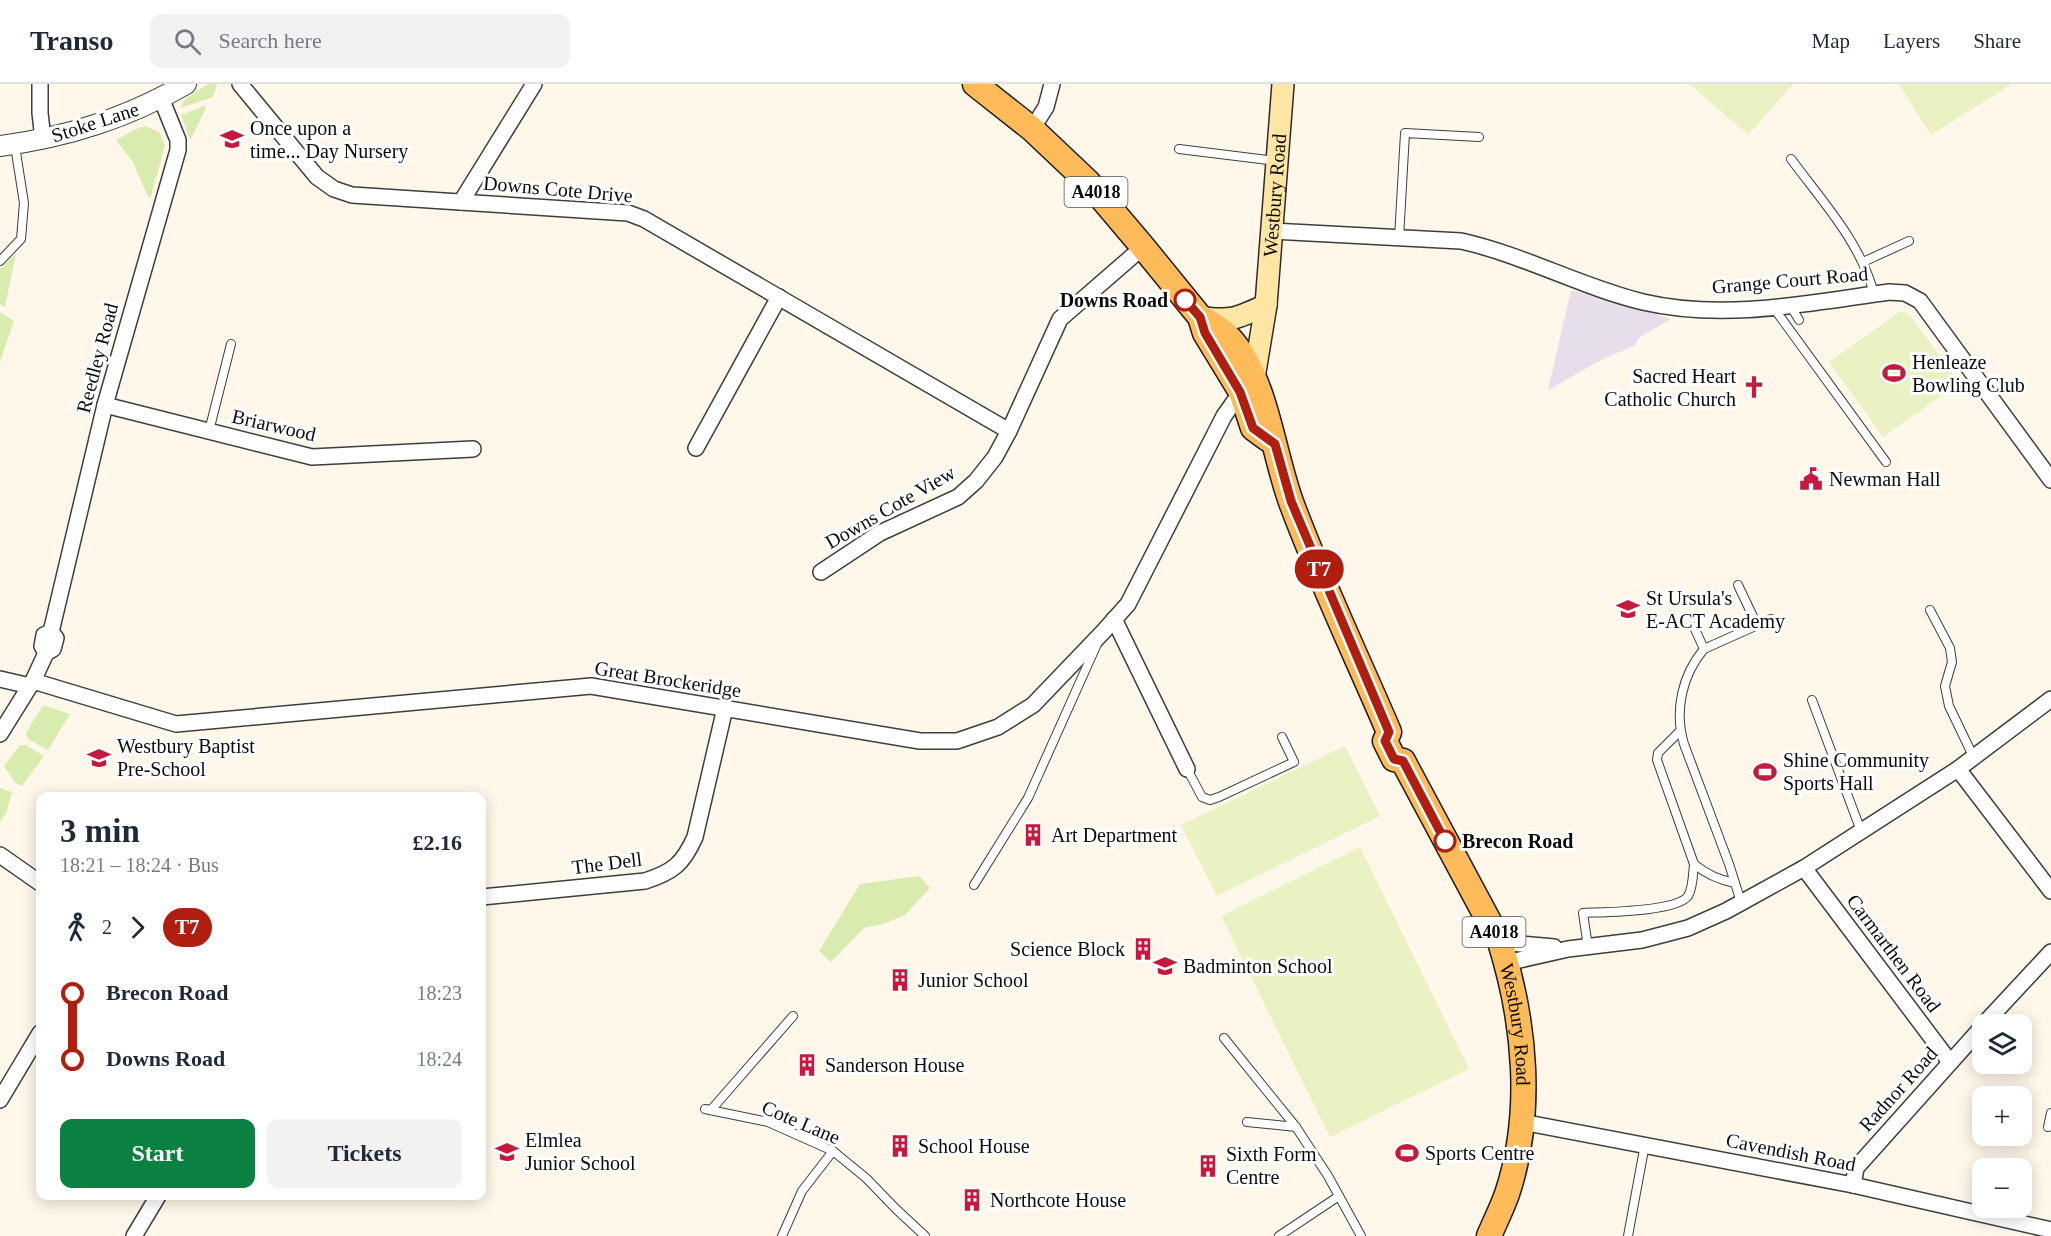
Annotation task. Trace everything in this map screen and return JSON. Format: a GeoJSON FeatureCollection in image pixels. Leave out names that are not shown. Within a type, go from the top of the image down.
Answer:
{"type":"FeatureCollection","features":[{"type":"Feature","properties":{"kind":"main road","name":"A4018"},"geometry":{"type":"LineString","coordinates":[[975,84],[1032,129],[1088,182],[1200,317]]}},
{"type":"Feature","properties":{"kind":"main road","name":"Westbury Road"},"geometry":{"type":"LineString","coordinates":[[1247,385],[1266,305],[1283,84]]}},
{"type":"Feature","properties":{"kind":"main road"},"geometry":{"type":"LineString","coordinates":[[1200,317],[1222,320],[1238,318],[1266,305]]}},
{"type":"Feature","properties":{"kind":"main road","name":"Westbury Road"},"geometry":{"type":"LineString","coordinates":[[1200,317],[1223,330],[1243,355],[1247,385]]}},
{"type":"Feature","properties":{"kind":"main road","name":"Westbury Road"},"geometry":{"type":"LineString","coordinates":[[1247,385],[1260,390],[1291,501],[1389,732],[1398,735],[1407,753],[1403,761],[1503,953],[1512,982],[1522,1044],[1522,1122],[1507,1194],[1489,1236]]}},
{"type":"Feature","properties":{"kind":"street"},"geometry":{"type":"LineString","coordinates":[[40,84],[43,139]]}},
{"type":"Feature","properties":{"kind":"street","name":"Stoke Lane"},"geometry":{"type":"LineString","coordinates":[[7,145],[43,139],[111,121],[186,84]]}},
{"type":"Feature","properties":{"kind":"street","name":"Downs Cote Drive"},"geometry":{"type":"LineString","coordinates":[[240,84],[317,177],[333,189],[352,195],[628,213],[644,219],[1009,431]]}},
{"type":"Feature","properties":{"kind":"street"},"geometry":{"type":"LineString","coordinates":[[461,202],[534,84]]}},
{"type":"Feature","properties":{"kind":"street"},"geometry":{"type":"LineString","coordinates":[[1032,129],[1046,107],[1052,84]]}},
{"type":"Feature","properties":{"kind":"street","name":"Reedley Road"},"geometry":{"type":"LineString","coordinates":[[0,734],[31,684],[46,653],[53,649],[56,638],[51,632],[105,405],[178,150],[178,140],[161,98]]}},
{"type":"Feature","properties":{"kind":"street","name":"Grange Court Road"},"geometry":{"type":"LineString","coordinates":[[1272,231],[1461,241],[1490,247],[1596,288],[1643,302],[1675,308],[1716,310],[1773,307],[1889,292],[1905,293],[1920,301],[2051,480]]}},
{"type":"Feature","properties":{"kind":"street","name":"Downs Cote View"},"geometry":{"type":"LineString","coordinates":[[821,572],[880,533],[958,498],[976,482],[995,457],[1009,431],[1060,319],[1143,247]]}},
{"type":"Feature","properties":{"kind":"street"},"geometry":{"type":"LineString","coordinates":[[696,448],[779,297]]}},
{"type":"Feature","properties":{"kind":"street"},"geometry":{"type":"LineString","coordinates":[[1186,769],[1114,619],[1128,604],[1224,416],[1247,385]]}},
{"type":"Feature","properties":{"kind":"street","name":"Briarwood"},"geometry":{"type":"LineString","coordinates":[[105,405],[312,457],[473,449]]}},
{"type":"Feature","properties":{"kind":"street","name":"Great Brockeridge"},"geometry":{"type":"LineString","coordinates":[[0,679],[31,684],[176,724],[591,686],[920,741],[957,741],[998,727],[1033,705],[1114,619]]}},
{"type":"Feature","properties":{"kind":"street"},"geometry":{"type":"LineString","coordinates":[[1503,953],[1568,949],[1642,940],[1688,928],[1804,868],[1958,769],[2051,699]]}},
{"type":"Feature","properties":{"kind":"street","name":"The Dell"},"geometry":{"type":"LineString","coordinates":[[486,897],[645,882],[663,876],[676,868],[695,837],[725,708]]}},
{"type":"Feature","properties":{"kind":"street"},"geometry":{"type":"LineString","coordinates":[[1958,769],[2051,891]]}},
{"type":"Feature","properties":{"kind":"street"},"geometry":{"type":"LineString","coordinates":[[0,855],[36,880]]}},
{"type":"Feature","properties":{"kind":"street","name":"Carmarthen Road"},"geometry":{"type":"LineString","coordinates":[[1804,868],[1950,1062]]}},
{"type":"Feature","properties":{"kind":"street"},"geometry":{"type":"LineString","coordinates":[[1503,953],[1568,949]]}},
{"type":"Feature","properties":{"kind":"street","name":"Radnor Road"},"geometry":{"type":"LineString","coordinates":[[1994,1014],[2051,952]]}},
{"type":"Feature","properties":{"kind":"street","name":"Radnor Road"},"geometry":{"type":"LineString","coordinates":[[1853,1185],[1856,1168],[1972,1038]]}},
{"type":"Feature","properties":{"kind":"street"},"geometry":{"type":"LineString","coordinates":[[0,1100],[36,1040]]}},
{"type":"Feature","properties":{"kind":"street","name":"Cavendish Road"},"geometry":{"type":"LineString","coordinates":[[1522,1122],[1853,1185],[2051,1230]]}},
{"type":"Feature","properties":{"kind":"street"},"geometry":{"type":"LineString","coordinates":[[134,1236],[156,1200]]}},
{"type":"Feature","properties":{"kind":"lane"},"geometry":{"type":"LineString","coordinates":[[1399,238],[1405,134],[1479,137]]}},
{"type":"Feature","properties":{"kind":"lane"},"geometry":{"type":"LineString","coordinates":[[0,261],[21,239],[24,202],[7,145]]}},
{"type":"Feature","properties":{"kind":"lane"},"geometry":{"type":"LineString","coordinates":[[1179,149],[1278,161]]}},
{"type":"Feature","properties":{"kind":"lane"},"geometry":{"type":"LineString","coordinates":[[1791,159],[1850,240],[1863,262],[1874,294]]}},
{"type":"Feature","properties":{"kind":"lane"},"geometry":{"type":"LineString","coordinates":[[1863,262],[1909,241]]}},
{"type":"Feature","properties":{"kind":"lane"},"geometry":{"type":"LineString","coordinates":[[1790,305],[1798,320]]}},
{"type":"Feature","properties":{"kind":"lane"},"geometry":{"type":"LineString","coordinates":[[1773,307],[1886,462]]}},
{"type":"Feature","properties":{"kind":"lane"},"geometry":{"type":"LineString","coordinates":[[209,432],[231,344]]}},
{"type":"Feature","properties":{"kind":"lane"},"geometry":{"type":"LineString","coordinates":[[1738,585],[1757,625]]}},
{"type":"Feature","properties":{"kind":"lane"},"geometry":{"type":"LineString","coordinates":[[1930,610],[1950,648],[1952,662],[1945,686],[1949,706],[1974,758]]}},
{"type":"Feature","properties":{"kind":"lane"},"geometry":{"type":"LineString","coordinates":[[1741,902],[1680,731],[1679,715],[1683,686],[1697,657],[1704,649],[1770,619]]}},
{"type":"Feature","properties":{"kind":"lane"},"geometry":{"type":"LineString","coordinates":[[1694,627],[1704,649]]}},
{"type":"Feature","properties":{"kind":"lane"},"geometry":{"type":"LineString","coordinates":[[974,885],[1028,798],[1103,632]]}},
{"type":"Feature","properties":{"kind":"lane"},"geometry":{"type":"LineString","coordinates":[[1812,700],[1861,831]]}},
{"type":"Feature","properties":{"kind":"lane"},"geometry":{"type":"LineString","coordinates":[[1588,947],[1583,913],[1641,910],[1679,903],[1688,896],[1694,864],[1657,760],[1658,753],[1680,731]]}},
{"type":"Feature","properties":{"kind":"lane"},"geometry":{"type":"LineString","coordinates":[[1186,769],[1202,797],[1210,800],[1219,798],[1294,762],[1282,737]]}},
{"type":"Feature","properties":{"kind":"lane"},"geometry":{"type":"LineString","coordinates":[[1694,864],[1703,872],[1722,881],[1735,883]]}},
{"type":"Feature","properties":{"kind":"lane","name":"Cote Lane"},"geometry":{"type":"LineString","coordinates":[[793,1016],[708,1109],[768,1122],[833,1151],[866,1178],[925,1236]]}},
{"type":"Feature","properties":{"kind":"lane"},"geometry":{"type":"LineString","coordinates":[[1224,1038],[1296,1127],[1361,1236]]}},
{"type":"Feature","properties":{"kind":"lane"},"geometry":{"type":"LineString","coordinates":[[2048,1127],[2051,1113]]}},
{"type":"Feature","properties":{"kind":"lane"},"geometry":{"type":"LineString","coordinates":[[1247,1122],[1296,1127]]}},
{"type":"Feature","properties":{"kind":"lane"},"geometry":{"type":"LineString","coordinates":[[1628,1236],[1645,1144]]}},
{"type":"Feature","properties":{"kind":"lane"},"geometry":{"type":"LineString","coordinates":[[782,1236],[802,1191],[833,1151]]}},
{"type":"Feature","properties":{"kind":"lane"},"geometry":{"type":"LineString","coordinates":[[1279,1236],[1339,1196]]}},
{"type":"Feature","properties":{"kind":"shaded area"},"geometry":{"type":"Polygon","coordinates":[[[1571,290],[1671,319],[1640,337],[1634,346],[1601,360],[1548,390],[1571,290]]]}},
{"type":"Feature","properties":{"kind":"green space"},"geometry":{"type":"Polygon","coordinates":[[[208,84],[217,84],[213,97],[180,108],[185,99],[208,84]]]}},
{"type":"Feature","properties":{"kind":"green space"},"geometry":{"type":"Polygon","coordinates":[[[1689,84],[1793,84],[1748,135],[1689,84]]]}},
{"type":"Feature","properties":{"kind":"green space"},"geometry":{"type":"Polygon","coordinates":[[[1899,84],[2009,84],[2010,85],[1931,135],[1899,84]]]}},
{"type":"Feature","properties":{"kind":"green space"},"geometry":{"type":"Polygon","coordinates":[[[204,106],[206,108],[191,139],[181,115],[204,106]]]}},
{"type":"Feature","properties":{"kind":"green space"},"geometry":{"type":"Polygon","coordinates":[[[146,126],[159,132],[165,145],[151,197],[148,197],[133,162],[116,140],[146,126]]]}},
{"type":"Feature","properties":{"kind":"green space"},"geometry":{"type":"Polygon","coordinates":[[[16,253],[5,307],[0,304],[0,269],[16,253]]]}},
{"type":"Feature","properties":{"kind":"green space","name":"Henleaze Bowling Club"},"geometry":{"type":"Polygon","coordinates":[[[1901,311],[1910,315],[1959,383],[1883,437],[1829,362],[1901,311]]]}},
{"type":"Feature","properties":{"kind":"green space"},"geometry":{"type":"Polygon","coordinates":[[[0,312],[14,321],[0,362],[0,312]]]}},
{"type":"Feature","properties":{"kind":"green space"},"geometry":{"type":"Polygon","coordinates":[[[43,705],[70,714],[48,750],[28,739],[26,733],[43,705]]]}},
{"type":"Feature","properties":{"kind":"green space"},"geometry":{"type":"Polygon","coordinates":[[[20,745],[26,745],[44,756],[22,786],[15,783],[4,766],[20,745]]]}},
{"type":"Feature","properties":{"kind":"green space"},"geometry":{"type":"Polygon","coordinates":[[[1345,746],[1380,816],[1217,896],[1181,825],[1345,746]]]}},
{"type":"Feature","properties":{"kind":"green space"},"geometry":{"type":"Polygon","coordinates":[[[0,788],[12,792],[7,811],[0,822],[0,788]]]}},
{"type":"Feature","properties":{"kind":"green space"},"geometry":{"type":"Polygon","coordinates":[[[1360,847],[1469,1069],[1330,1137],[1221,916],[1360,847]]]}},
{"type":"Feature","properties":{"kind":"green space"},"geometry":{"type":"Polygon","coordinates":[[[919,876],[930,888],[905,915],[883,924],[864,928],[831,962],[819,951],[860,884],[919,876]]]}},
{"type":"Feature","properties":{"kind":"bus line","name":"T7"},"geometry":{"type":"LineString","coordinates":[[1185,300],[1200,317],[1205,333],[1240,392],[1253,428],[1275,444],[1291,501],[1389,732],[1385,741],[1394,759],[1403,761],[1445,841]]}},
{"type":"Feature","properties":{"kind":"place","name":"Once upon a time... Day Nursery"},"geometry":{"type":"Point","coordinates":[232,139]}},
{"type":"Feature","properties":{"kind":"place","name":"Downs Road"},"geometry":{"type":"Point","coordinates":[1185,300]}},
{"type":"Feature","properties":{"kind":"place","name":"Henleaze Bowling Club"},"geometry":{"type":"Point","coordinates":[1894,373]}},
{"type":"Feature","properties":{"kind":"place","name":"Sacred Heart Catholic Church"},"geometry":{"type":"Point","coordinates":[1754,387]}},
{"type":"Feature","properties":{"kind":"place","name":"Newman Hall"},"geometry":{"type":"Point","coordinates":[1811,479]}},
{"type":"Feature","properties":{"kind":"place","name":"St Ursula's E-ACT Academy"},"geometry":{"type":"Point","coordinates":[1628,609]}},
{"type":"Feature","properties":{"kind":"place","name":"Westbury Baptist Pre-School"},"geometry":{"type":"Point","coordinates":[99,758]}},
{"type":"Feature","properties":{"kind":"place","name":"Shine Community Sports Hall"},"geometry":{"type":"Point","coordinates":[1765,772]}},
{"type":"Feature","properties":{"kind":"place","name":"Art Department"},"geometry":{"type":"Point","coordinates":[1033,835]}},
{"type":"Feature","properties":{"kind":"place","name":"Brecon Road"},"geometry":{"type":"Point","coordinates":[1445,841]}},
{"type":"Feature","properties":{"kind":"place","name":"Science Block"},"geometry":{"type":"Point","coordinates":[1143,949]}},
{"type":"Feature","properties":{"kind":"place","name":"Badminton School"},"geometry":{"type":"Point","coordinates":[1165,966]}},
{"type":"Feature","properties":{"kind":"place","name":"Junior School"},"geometry":{"type":"Point","coordinates":[900,980]}},
{"type":"Feature","properties":{"kind":"place","name":"Sanderson House"},"geometry":{"type":"Point","coordinates":[807,1065]}},
{"type":"Feature","properties":{"kind":"place","name":"School House"},"geometry":{"type":"Point","coordinates":[900,1146]}},
{"type":"Feature","properties":{"kind":"place","name":"Elmlea Junior School"},"geometry":{"type":"Point","coordinates":[507,1152]}},
{"type":"Feature","properties":{"kind":"place","name":"Sports Centre"},"geometry":{"type":"Point","coordinates":[1407,1153]}},
{"type":"Feature","properties":{"kind":"place","name":"Sixth Form Centre"},"geometry":{"type":"Point","coordinates":[1208,1166]}},
{"type":"Feature","properties":{"kind":"place","name":"Northcote House"},"geometry":{"type":"Point","coordinates":[972,1200]}}]}
